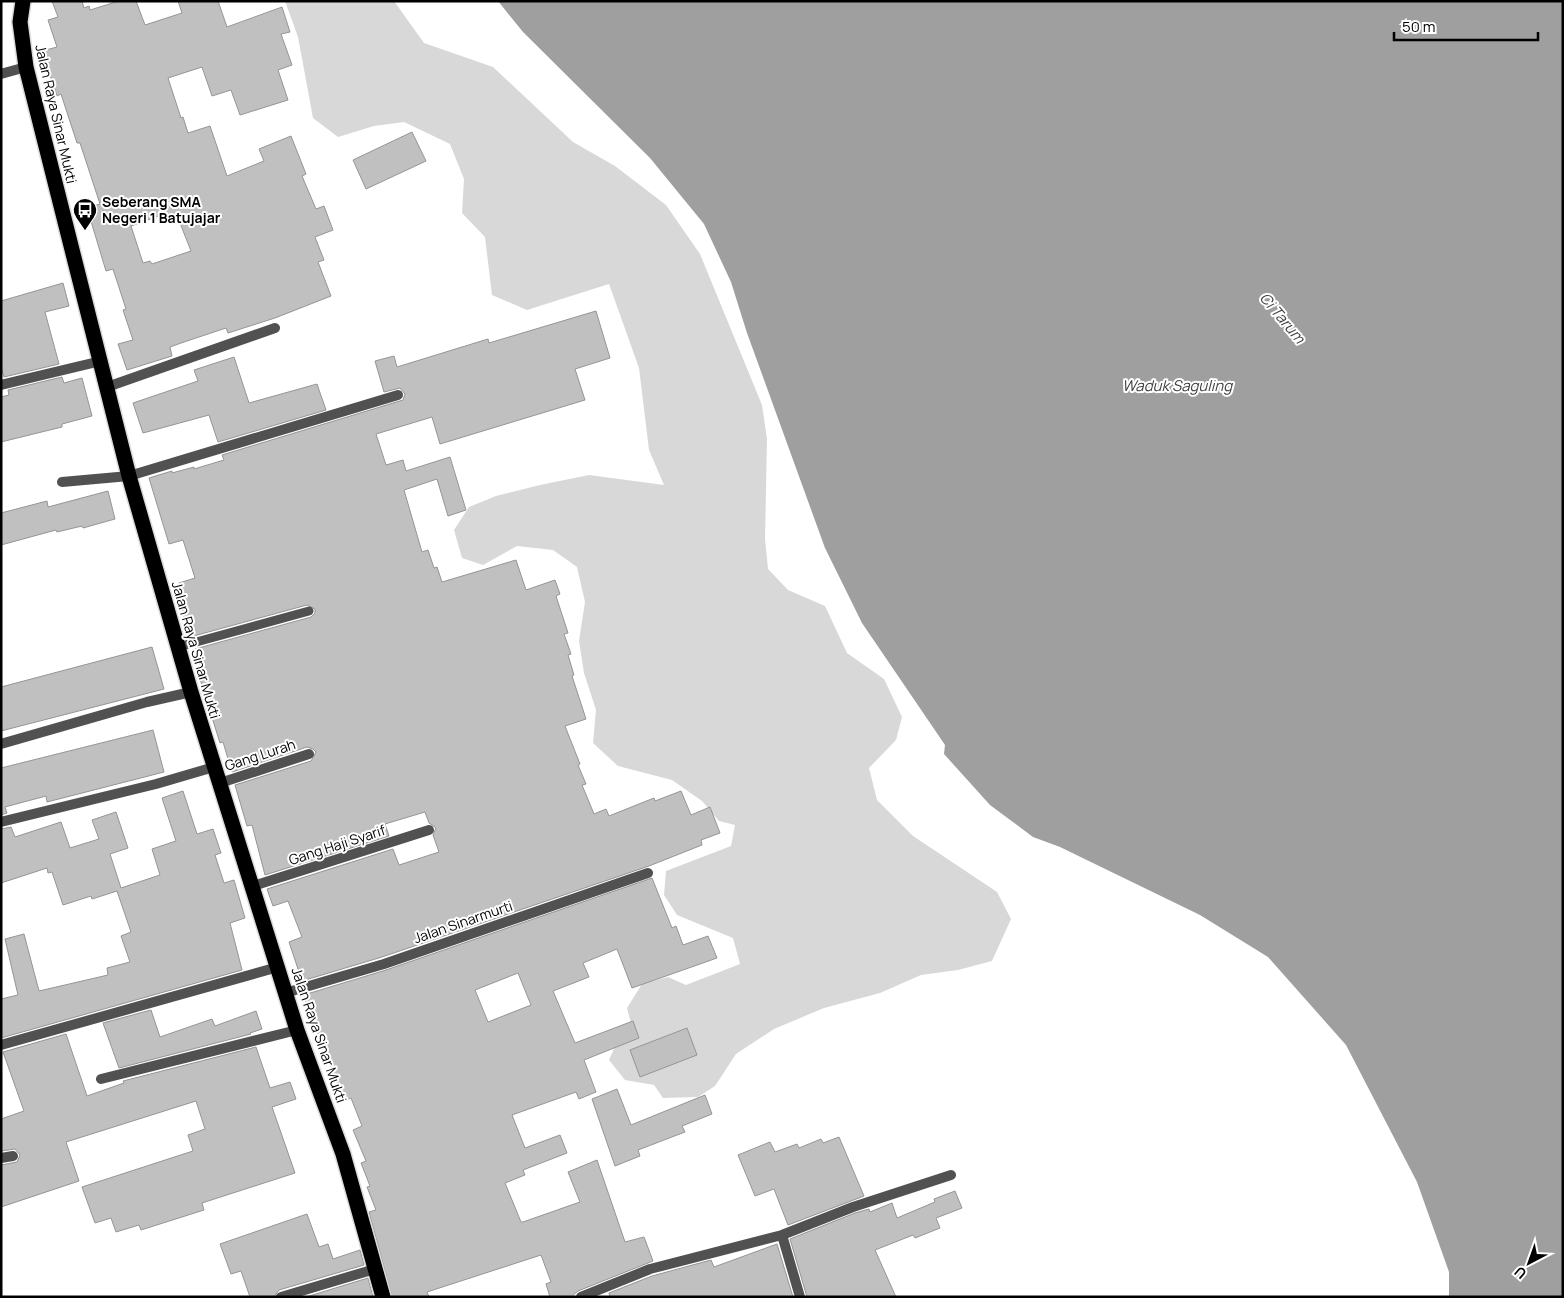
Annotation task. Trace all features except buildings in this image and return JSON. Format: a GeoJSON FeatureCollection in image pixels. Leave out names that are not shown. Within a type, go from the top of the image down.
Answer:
{"type":"FeatureCollection","features":[{"type":"Feature","properties":{"kind":"highway","name":"Jalan Raya Sinar Mukti"},"geometry":{"type":"LineString","coordinates":[[23,1],[20,22],[26,67],[129,476],[214,767],[297,1030],[343,1154],[383,1297]]}},
{"type":"Feature","properties":{"kind":"street"},"geometry":{"type":"LineString","coordinates":[[1,74],[26,67]]}},
{"type":"Feature","properties":{"kind":"street"},"geometry":{"type":"LineString","coordinates":[[108,387],[275,328]]}},
{"type":"Feature","properties":{"kind":"street"},"geometry":{"type":"LineString","coordinates":[[1,385],[101,361]]}},
{"type":"Feature","properties":{"kind":"street"},"geometry":{"type":"LineString","coordinates":[[62,482],[129,476],[398,395]]}},
{"type":"Feature","properties":{"kind":"street"},"geometry":{"type":"LineString","coordinates":[[1,744],[147,702],[191,692]]}},
{"type":"Feature","properties":{"kind":"street","name":"Gang Lurah"},"geometry":{"type":"LineString","coordinates":[[220,783],[309,754]]}},
{"type":"Feature","properties":{"kind":"street"},"geometry":{"type":"LineString","coordinates":[[1,822],[156,784],[214,767]]}},
{"type":"Feature","properties":{"kind":"street","name":"Gang Haji Syarif"},"geometry":{"type":"LineString","coordinates":[[253,886],[429,830]]}},
{"type":"Feature","properties":{"kind":"street","name":"Jalan Sinarmurti"},"geometry":{"type":"LineString","coordinates":[[285,993],[384,964],[648,873]]}},
{"type":"Feature","properties":{"kind":"street"},"geometry":{"type":"LineString","coordinates":[[1,1045],[278,967]]}},
{"type":"Feature","properties":{"kind":"street"},"geometry":{"type":"LineString","coordinates":[[101,1079],[297,1030]]}},
{"type":"Feature","properties":{"kind":"street"},"geometry":{"type":"LineString","coordinates":[[1,1158],[13,1156]]}},
{"type":"Feature","properties":{"kind":"street"},"geometry":{"type":"LineString","coordinates":[[580,1297],[650,1269],[782,1235],[853,1207],[951,1175]]}},
{"type":"Feature","properties":{"kind":"street"},"geometry":{"type":"LineString","coordinates":[[782,1235],[800,1297]]}},
{"type":"Feature","properties":{"kind":"street"},"geometry":{"type":"LineString","coordinates":[[281,1297],[375,1269]]}},
{"type":"Feature","properties":{"kind":"lane"},"geometry":{"type":"LineString","coordinates":[[178,647],[309,610]]}},
{"type":"Feature","properties":{"kind":"shaded area"},"geometry":{"type":"Polygon","coordinates":[[[285,1],[394,1],[424,43],[493,67],[573,142],[615,166],[666,205],[700,254],[762,405],[767,439],[765,539],[768,569],[788,590],[825,606],[847,653],[884,679],[902,717],[896,740],[869,768],[877,800],[913,836],[997,892],[1011,919],[992,961],[958,970],[921,975],[880,993],[824,1008],[774,1029],[736,1054],[715,1086],[698,1097],[663,1098],[654,1085],[625,1080],[609,1060],[617,1042],[634,1035],[627,1008],[642,984],[668,977],[686,985],[740,964],[733,938],[677,915],[664,895],[666,871],[731,846],[735,825],[719,821],[702,801],[672,780],[618,766],[593,743],[596,710],[584,673],[579,641],[585,602],[577,567],[553,550],[517,546],[483,565],[462,558],[454,530],[469,507],[496,496],[540,485],[589,475],[664,485],[649,450],[639,368],[609,284],[527,310],[492,295],[485,237],[462,213],[464,179],[450,144],[404,122],[374,126],[338,137],[313,118],[298,37],[285,1]]]}},
{"type":"Feature","properties":{"kind":"water","name":"Waduk Saguling"},"geometry":{"type":"Polygon","coordinates":[[[498,1],[1563,1],[1563,1297],[1449,1297],[1449,1272],[1417,1182],[1346,1045],[1268,957],[1200,915],[1060,847],[1033,837],[990,805],[944,754],[945,745],[862,623],[825,548],[747,333],[731,282],[704,224],[650,158],[523,32],[498,1]]]}},
{"type":"Feature","properties":{"kind":"place","name":"Seberang SMA Negeri 1 Batujajar"},"geometry":{"type":"Point","coordinates":[85,231]}},
{"type":"Feature","properties":{"kind":"water label","name":"Ci Tarum"},"geometry":{"type":"Point","coordinates":[1282,318]}}]}
